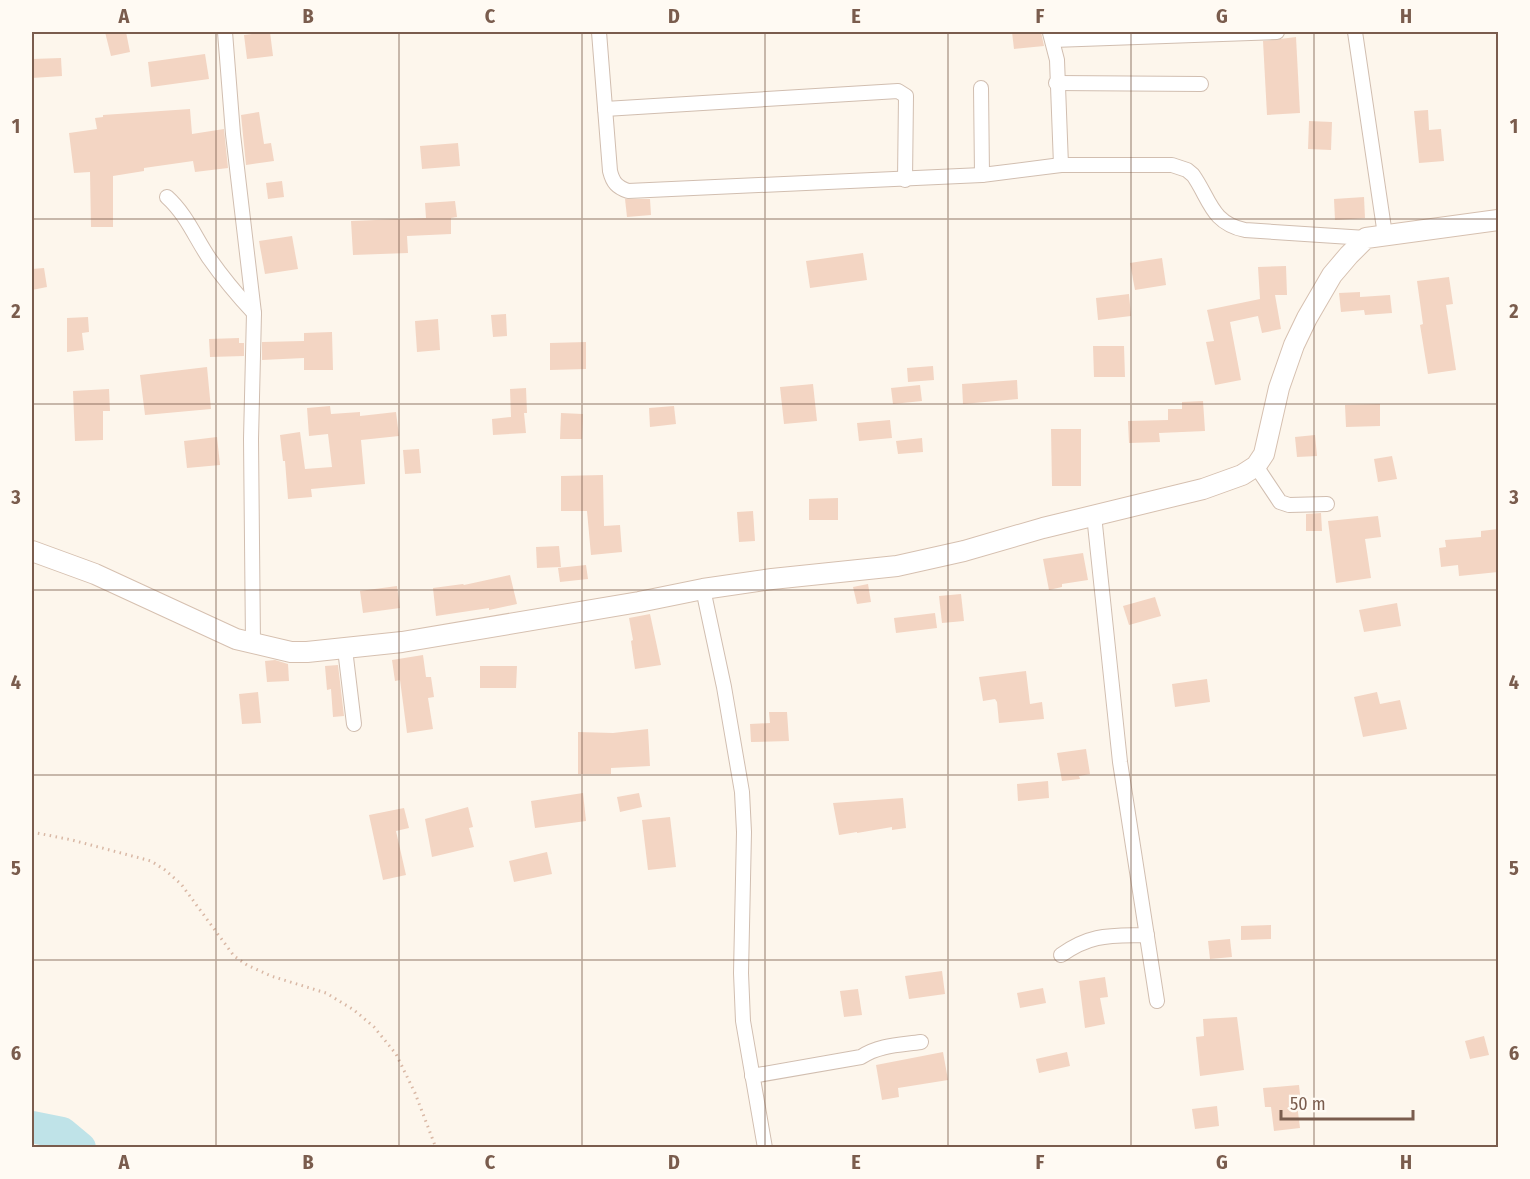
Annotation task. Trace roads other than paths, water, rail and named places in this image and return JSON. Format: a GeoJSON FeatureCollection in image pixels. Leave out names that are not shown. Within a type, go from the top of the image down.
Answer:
{"type":"FeatureCollection","features":[{"type":"Feature","properties":{"kind":"street"},"geometry":{"type":"LineString","coordinates":[[225,32],[233,134],[254,313],[251,439],[253,644]]}},
{"type":"Feature","properties":{"kind":"street"},"geometry":{"type":"LineString","coordinates":[[599,32],[610,171],[618,187],[628,191],[905,180],[982,175],[1061,165],[1172,165],[1187,170],[1193,175],[1216,216],[1233,228],[1375,236],[1498,220]]}},
{"type":"Feature","properties":{"kind":"street"},"geometry":{"type":"LineString","coordinates":[[1061,165],[1056,83],[1057,60],[1051,36],[1277,32]]}},
{"type":"Feature","properties":{"kind":"street"},"geometry":{"type":"LineString","coordinates":[[1355,32],[1375,236]]}},
{"type":"Feature","properties":{"kind":"street"},"geometry":{"type":"LineString","coordinates":[[1056,83],[1200,84]]}},
{"type":"Feature","properties":{"kind":"street"},"geometry":{"type":"LineString","coordinates":[[981,88],[982,175]]}},
{"type":"Feature","properties":{"kind":"street"},"geometry":{"type":"LineString","coordinates":[[605,109],[898,91],[906,96],[905,180]]}},
{"type":"Feature","properties":{"kind":"street"},"geometry":{"type":"LineString","coordinates":[[167,197],[183,214],[209,258],[228,284],[254,313]]}},
{"type":"Feature","properties":{"kind":"street"},"geometry":{"type":"LineString","coordinates":[[32,551],[95,574],[206,626],[253,644],[291,652],[345,649],[402,642],[703,589],[772,579],[897,566],[964,551],[1094,515],[1203,489],[1235,479],[1256,466],[1267,447],[1279,388],[1294,345],[1307,318],[1332,275],[1375,236]]}},
{"type":"Feature","properties":{"kind":"street"},"geometry":{"type":"LineString","coordinates":[[1256,466],[1280,502],[1289,505],[1327,504]]}},
{"type":"Feature","properties":{"kind":"street"},"geometry":{"type":"LineString","coordinates":[[1094,515],[1120,762],[1157,1000]]}},
{"type":"Feature","properties":{"kind":"street"},"geometry":{"type":"LineString","coordinates":[[703,589],[724,687],[742,792],[744,832],[741,973],[743,1021],[765,1148]]}},
{"type":"Feature","properties":{"kind":"street"},"geometry":{"type":"LineString","coordinates":[[345,649],[354,724]]}},
{"type":"Feature","properties":{"kind":"street"},"geometry":{"type":"LineString","coordinates":[[1061,955],[1077,943],[1091,938],[1147,935]]}},
{"type":"Feature","properties":{"kind":"street"},"geometry":{"type":"LineString","coordinates":[[752,1076],[861,1057],[881,1047],[921,1042]]}},
{"type":"Feature","properties":{"kind":"waterway"},"geometry":{"type":"LineString","coordinates":[[32,1127],[62,1133],[80,1148]]}}]}
